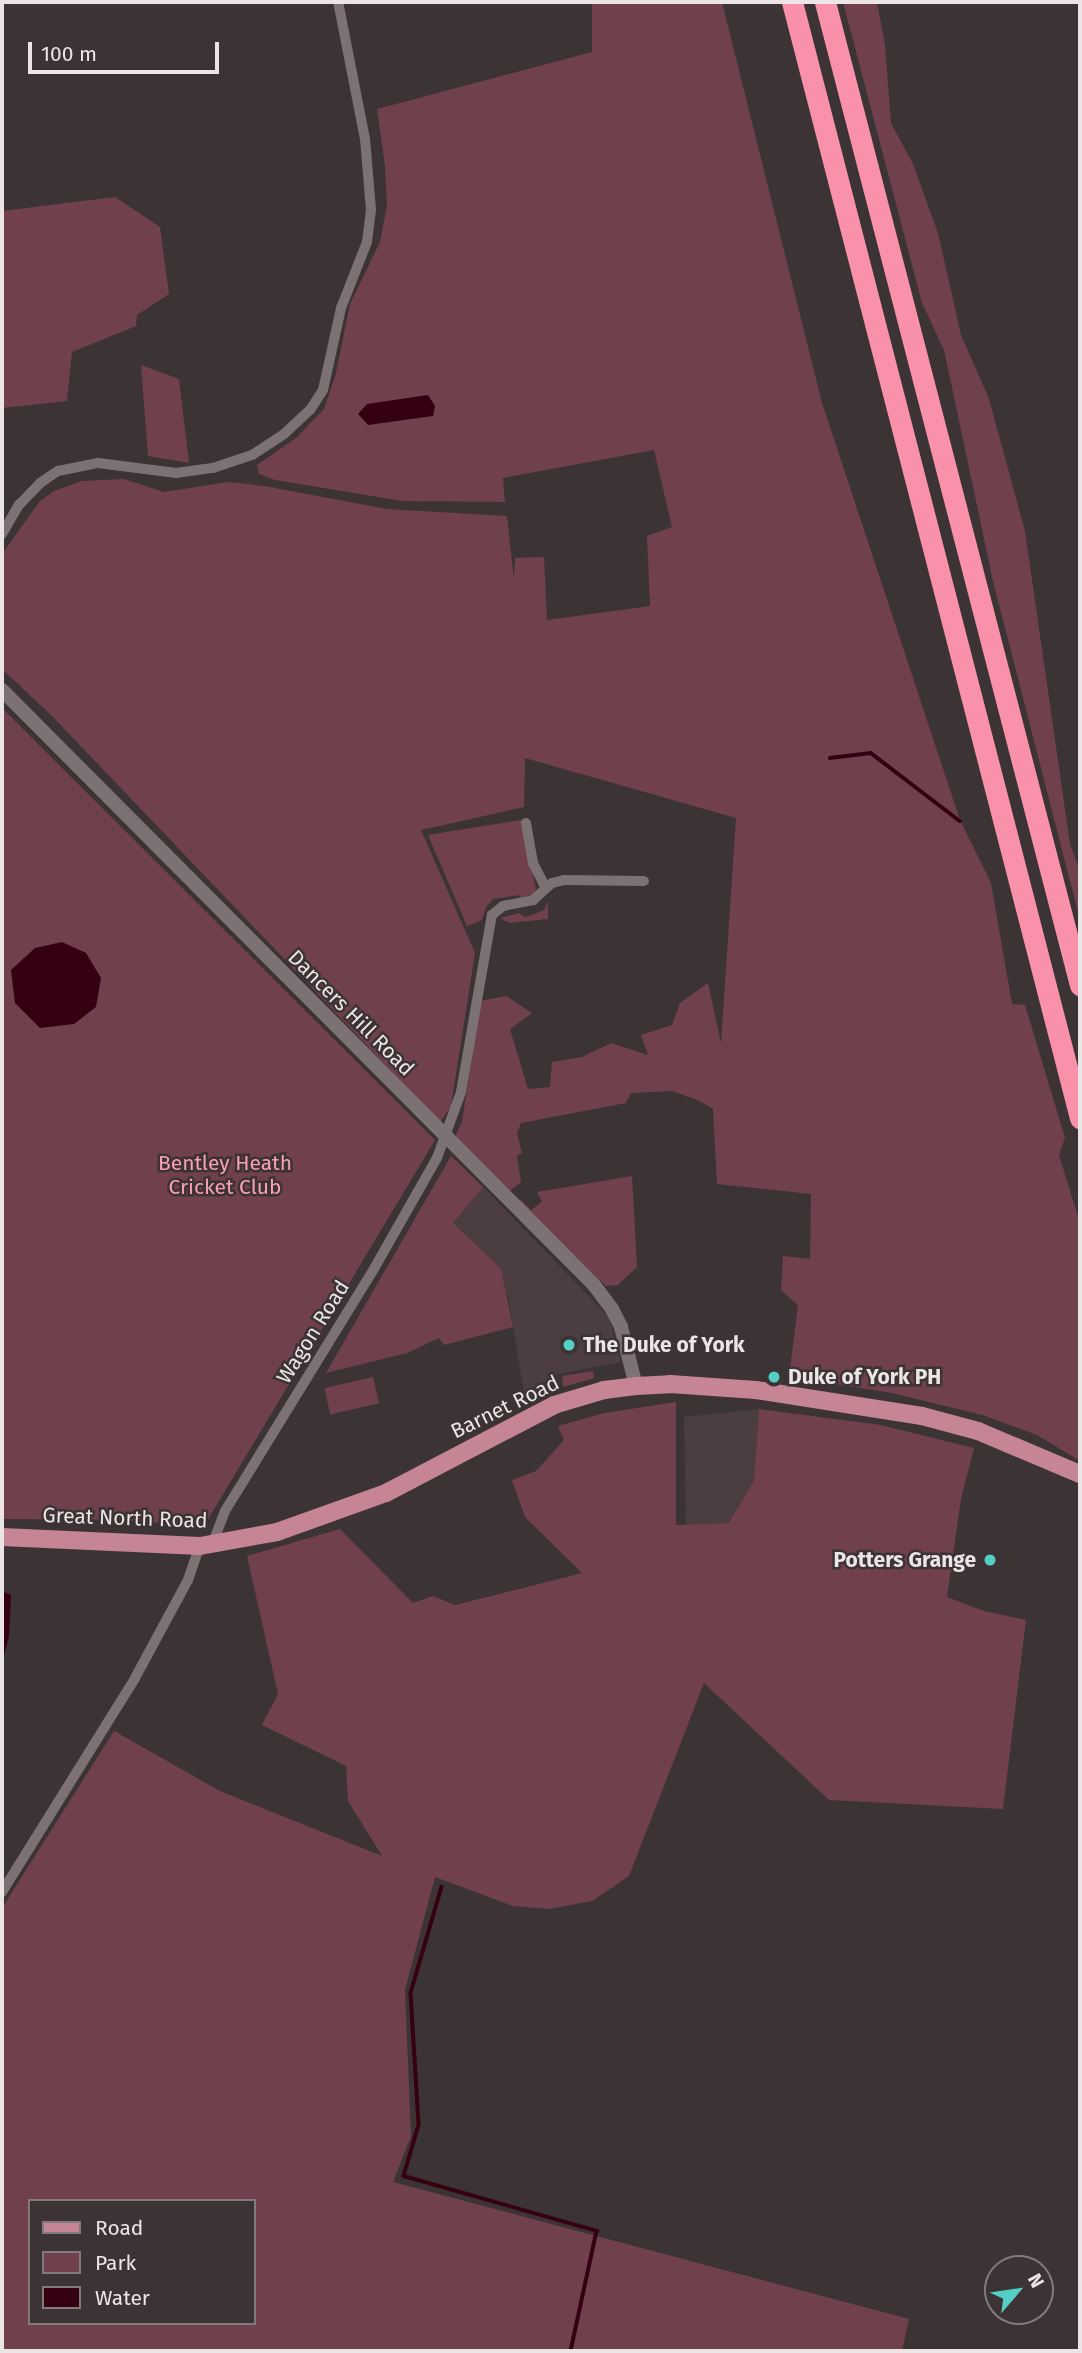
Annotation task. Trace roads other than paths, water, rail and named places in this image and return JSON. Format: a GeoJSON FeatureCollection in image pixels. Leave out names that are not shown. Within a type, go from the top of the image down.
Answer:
{"type":"FeatureCollection","features":[{"type":"Feature","properties":{"kind":"highway"},"geometry":{"type":"LineString","coordinates":[[792,2],[1080,1118]]}},
{"type":"Feature","properties":{"kind":"highway"},"geometry":{"type":"LineString","coordinates":[[825,2],[1080,985]]}},
{"type":"Feature","properties":{"kind":"main road","name":"Barnet Road"},"geometry":{"type":"LineString","coordinates":[[246,1539],[277,1532],[360,1504],[554,1405],[604,1390],[636,1386],[681,1385],[755,1391],[922,1416],[978,1431],[1080,1474]]}},
{"type":"Feature","properties":{"kind":"main road","name":"Great North Road"},"geometry":{"type":"LineString","coordinates":[[2,1537],[206,1545],[246,1539]]}},
{"type":"Feature","properties":{"kind":"street"},"geometry":{"type":"LineString","coordinates":[[2,534],[19,505],[40,483],[58,471],[98,463],[176,473],[213,468],[252,455],[284,434],[310,410],[323,390],[341,307],[367,242],[371,209],[365,139],[338,2]]}},
{"type":"Feature","properties":{"kind":"street","name":"Dancers Hill Road"},"geometry":{"type":"LineString","coordinates":[[2,690],[607,1300],[621,1327],[636,1386]]}},
{"type":"Feature","properties":{"kind":"street"},"geometry":{"type":"LineString","coordinates":[[526,823],[533,863],[546,888],[564,880],[644,881]]}},
{"type":"Feature","properties":{"kind":"street","name":"Wagon Road"},"geometry":{"type":"LineString","coordinates":[[2,1892],[135,1678],[225,1511],[375,1267],[446,1138],[461,1092],[477,995],[488,951],[490,921],[496,910],[533,900],[546,888]]}},
{"type":"Feature","properties":{"kind":"water"},"geometry":{"type":"Polygon","coordinates":[[[428,395],[435,406],[433,416],[368,425],[358,414],[367,404],[428,395]]]}},
{"type":"Feature","properties":{"kind":"water"},"geometry":{"type":"Polygon","coordinates":[[[62,942],[86,953],[101,978],[96,1007],[74,1024],[40,1028],[15,1003],[11,970],[35,948],[62,942]]]}},
{"type":"Feature","properties":{"kind":"water"},"geometry":{"type":"Polygon","coordinates":[[[2,1591],[11,1595],[9,1636],[2,1664],[2,1591]]]}},
{"type":"Feature","properties":{"kind":"waterway"},"geometry":{"type":"LineString","coordinates":[[830,758],[871,753],[960,821]]}},
{"type":"Feature","properties":{"kind":"waterway"},"geometry":{"type":"LineString","coordinates":[[442,1887],[411,1993],[419,2125],[404,2176],[597,2231],[571,2351]]}},
{"type":"Feature","properties":{"kind":"place","name":"The Duke of York"},"geometry":{"type":"Point","coordinates":[569,1345]}},
{"type":"Feature","properties":{"kind":"place","name":"Duke of York PH"},"geometry":{"type":"Point","coordinates":[774,1377]}},
{"type":"Feature","properties":{"kind":"place","name":"Potters Grange"},"geometry":{"type":"Point","coordinates":[990,1560]}},
{"type":"Feature","properties":{"kind":"park label","name":"Bentley Heath Cricket Club"},"geometry":{"type":"Point","coordinates":[225,1175]}}]}
